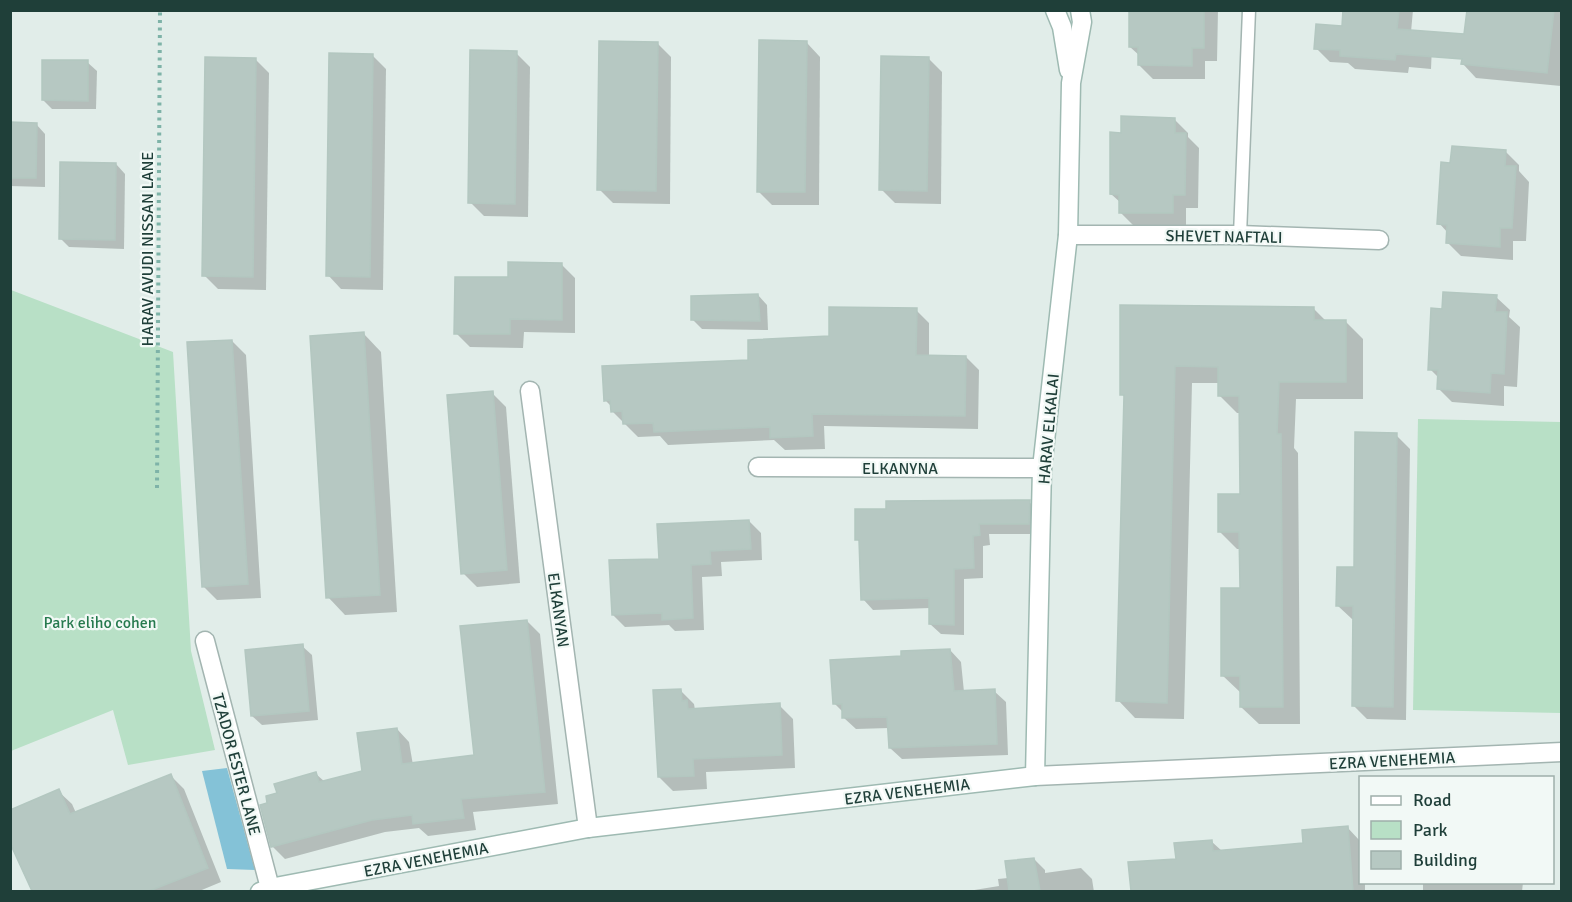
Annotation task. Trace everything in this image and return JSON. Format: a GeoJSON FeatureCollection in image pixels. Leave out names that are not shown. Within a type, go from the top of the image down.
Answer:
{"type":"FeatureCollection","features":[{"type":"Feature","properties":{"kind":"street","name":"HARAV ELKALAI"},"geometry":{"type":"LineString","coordinates":[[1055,10],[1062,27],[1071,83]]}},
{"type":"Feature","properties":{"kind":"street","name":"HARAV ELKALAI"},"geometry":{"type":"LineString","coordinates":[[1035,776],[1042,468],[1068,235],[1071,83],[1082,22],[1080,10]]}},
{"type":"Feature","properties":{"kind":"street","name":"SHEVET NAFTALI"},"geometry":{"type":"LineString","coordinates":[[1068,235],[1240,235],[1379,240]]}},
{"type":"Feature","properties":{"kind":"street","name":"ELKANYAN"},"geometry":{"type":"LineString","coordinates":[[530,391],[588,828]]}},
{"type":"Feature","properties":{"kind":"street","name":"ELKANYNA"},"geometry":{"type":"LineString","coordinates":[[758,467],[1042,468]]}},
{"type":"Feature","properties":{"kind":"street","name":"TZADOR ESTER LANE"},"geometry":{"type":"LineString","coordinates":[[205,640],[265,890]]}},
{"type":"Feature","properties":{"kind":"street","name":"EZRA VENEHEMIA"},"geometry":{"type":"LineString","coordinates":[[265,890],[588,828],[1035,776],[1562,752]]}},
{"type":"Feature","properties":{"kind":"lane"},"geometry":{"type":"LineString","coordinates":[[1240,235],[1249,10]]}},
{"type":"Feature","properties":{"kind":"path","name":"HARAV AVUDI NISSAN LANE"},"geometry":{"type":"LineString","coordinates":[[158,488],[160,10]]}},
{"type":"Feature","properties":{"kind":"green space","name":"Park eliho cohen"},"geometry":{"type":"Polygon","coordinates":[[[11,290],[173,352],[191,651],[215,750],[128,765],[113,710],[11,751],[11,290]]]}},
{"type":"Feature","properties":{"kind":"green space"},"geometry":{"type":"Polygon","coordinates":[[[1418,419],[1561,422],[1561,713],[1413,710],[1418,419]]]}},
{"type":"Feature","properties":{"kind":"water"},"geometry":{"type":"Polygon","coordinates":[[[227,768],[255,870],[227,869],[202,771],[227,768]]]}},
{"type":"Feature","properties":{"kind":"building"},"geometry":{"type":"Polygon","coordinates":[[[1129,10],[1204,10],[1204,48],[1192,48],[1192,66],[1138,65],[1138,47],[1129,47],[1129,10]]]}},
{"type":"Feature","properties":{"kind":"building"},"geometry":{"type":"Polygon","coordinates":[[[1343,10],[1399,10],[1397,29],[1464,34],[1467,10],[1554,10],[1547,73],[1461,64],[1462,59],[1396,54],[1395,60],[1340,56],[1340,50],[1314,49],[1316,24],[1342,26],[1343,10]]]}},
{"type":"Feature","properties":{"kind":"building"},"geometry":{"type":"Polygon","coordinates":[[[759,40],[807,41],[805,192],[757,192],[759,40]]]}},
{"type":"Feature","properties":{"kind":"building"},"geometry":{"type":"Polygon","coordinates":[[[599,41],[658,42],[656,191],[597,190],[599,41]]]}},
{"type":"Feature","properties":{"kind":"building"},"geometry":{"type":"Polygon","coordinates":[[[470,50],[517,51],[515,204],[468,203],[470,50]]]}},
{"type":"Feature","properties":{"kind":"building"},"geometry":{"type":"Polygon","coordinates":[[[329,53],[373,54],[370,277],[326,276],[329,53]]]}},
{"type":"Feature","properties":{"kind":"building"},"geometry":{"type":"Polygon","coordinates":[[[881,56],[929,57],[927,191],[879,190],[881,56]]]}},
{"type":"Feature","properties":{"kind":"building"},"geometry":{"type":"Polygon","coordinates":[[[205,57],[256,58],[253,277],[202,276],[205,57]]]}},
{"type":"Feature","properties":{"kind":"building"},"geometry":{"type":"Polygon","coordinates":[[[42,60],[88,60],[88,101],[42,100],[42,60]]]}},
{"type":"Feature","properties":{"kind":"building"},"geometry":{"type":"Polygon","coordinates":[[[1121,116],[1175,118],[1175,133],[1186,133],[1185,195],[1173,195],[1173,213],[1119,213],[1119,195],[1110,194],[1110,132],[1121,133],[1121,116]]]}},
{"type":"Feature","properties":{"kind":"building"},"geometry":{"type":"Polygon","coordinates":[[[10,122],[37,123],[36,178],[10,178],[10,122]]]}},
{"type":"Feature","properties":{"kind":"building"},"geometry":{"type":"Polygon","coordinates":[[[1452,146],[1506,150],[1505,166],[1516,166],[1512,228],[1500,228],[1500,247],[1446,243],[1447,225],[1437,224],[1441,162],[1450,163],[1452,146]]]}},
{"type":"Feature","properties":{"kind":"building"},"geometry":{"type":"Polygon","coordinates":[[[60,162],[116,163],[115,240],[59,239],[60,162]]]}},
{"type":"Feature","properties":{"kind":"building"},"geometry":{"type":"Polygon","coordinates":[[[508,262],[562,263],[562,320],[510,319],[510,334],[454,334],[455,277],[508,277],[508,262]]]}},
{"type":"Feature","properties":{"kind":"building"},"geometry":{"type":"Polygon","coordinates":[[[1443,292],[1497,295],[1495,312],[1507,312],[1504,374],[1491,373],[1490,393],[1437,389],[1438,370],[1428,370],[1431,308],[1442,309],[1443,292]]]}},
{"type":"Feature","properties":{"kind":"building"},"geometry":{"type":"Polygon","coordinates":[[[758,294],[760,321],[691,320],[691,296],[758,294]]]}},
{"type":"Feature","properties":{"kind":"building"},"geometry":{"type":"Polygon","coordinates":[[[1120,305],[1314,307],[1314,320],[1346,320],[1346,382],[1279,382],[1277,434],[1281,434],[1283,707],[1240,707],[1240,676],[1221,676],[1221,588],[1240,588],[1239,532],[1218,532],[1218,494],[1240,494],[1239,396],[1218,396],[1218,367],[1175,366],[1167,703],[1116,701],[1124,395],[1120,395],[1120,305]]]}},
{"type":"Feature","properties":{"kind":"building"},"geometry":{"type":"Polygon","coordinates":[[[829,307],[917,308],[916,355],[966,356],[965,416],[812,414],[813,436],[770,438],[770,427],[654,432],[653,423],[623,424],[622,411],[611,412],[610,400],[604,401],[602,366],[748,360],[748,340],[829,336],[829,307]]]}},
{"type":"Feature","properties":{"kind":"building"},"geometry":{"type":"Polygon","coordinates":[[[364,332],[380,595],[326,598],[310,336],[364,332]]]}},
{"type":"Feature","properties":{"kind":"building"},"geometry":{"type":"Polygon","coordinates":[[[232,340],[248,584],[202,587],[187,342],[232,340]]]}},
{"type":"Feature","properties":{"kind":"building"},"geometry":{"type":"Polygon","coordinates":[[[493,391],[507,570],[461,574],[447,395],[493,391]]]}},
{"type":"Feature","properties":{"kind":"building"},"geometry":{"type":"Polygon","coordinates":[[[1355,432],[1397,433],[1393,707],[1352,706],[1353,606],[1336,606],[1337,567],[1354,567],[1355,432]]]}},
{"type":"Feature","properties":{"kind":"building"},"geometry":{"type":"Polygon","coordinates":[[[1030,500],[1029,524],[979,524],[980,535],[973,536],[974,568],[954,569],[954,625],[929,624],[929,598],[861,600],[859,540],[855,540],[855,509],[886,509],[886,501],[1030,500]]]}},
{"type":"Feature","properties":{"kind":"building"},"geometry":{"type":"Polygon","coordinates":[[[749,520],[751,549],[710,551],[711,564],[691,565],[693,618],[662,620],[662,613],[612,615],[609,560],[659,559],[657,524],[749,520]]]}},
{"type":"Feature","properties":{"kind":"building"},"geometry":{"type":"Polygon","coordinates":[[[527,620],[545,792],[461,799],[464,818],[413,824],[412,815],[372,820],[271,847],[260,805],[267,803],[266,796],[277,793],[274,784],[316,772],[319,782],[362,771],[357,733],[397,728],[402,764],[474,755],[460,626],[527,620]]]}},
{"type":"Feature","properties":{"kind":"building"},"geometry":{"type":"Polygon","coordinates":[[[303,644],[309,711],[251,716],[245,650],[303,644]]]}},
{"type":"Feature","properties":{"kind":"building"},"geometry":{"type":"Polygon","coordinates":[[[950,649],[954,691],[995,689],[997,744],[889,748],[887,717],[842,718],[842,704],[833,704],[830,660],[901,656],[901,651],[950,649]]]}},
{"type":"Feature","properties":{"kind":"building"},"geometry":{"type":"Polygon","coordinates":[[[681,689],[682,701],[687,700],[688,709],[780,703],[782,755],[693,759],[694,776],[658,777],[653,690],[681,689]]]}},
{"type":"Feature","properties":{"kind":"building"},"geometry":{"type":"Polygon","coordinates":[[[171,774],[208,868],[149,891],[32,891],[10,843],[10,810],[59,789],[70,814],[171,774]]]}},
{"type":"Feature","properties":{"kind":"building"},"geometry":{"type":"Polygon","coordinates":[[[1348,826],[1353,891],[1131,891],[1128,862],[1176,859],[1174,843],[1212,840],[1213,851],[1303,843],[1302,830],[1348,826]]]}},
{"type":"Feature","properties":{"kind":"building"},"geometry":{"type":"Polygon","coordinates":[[[1034,858],[1040,891],[1009,891],[1005,861],[1034,858]]]}}]}
